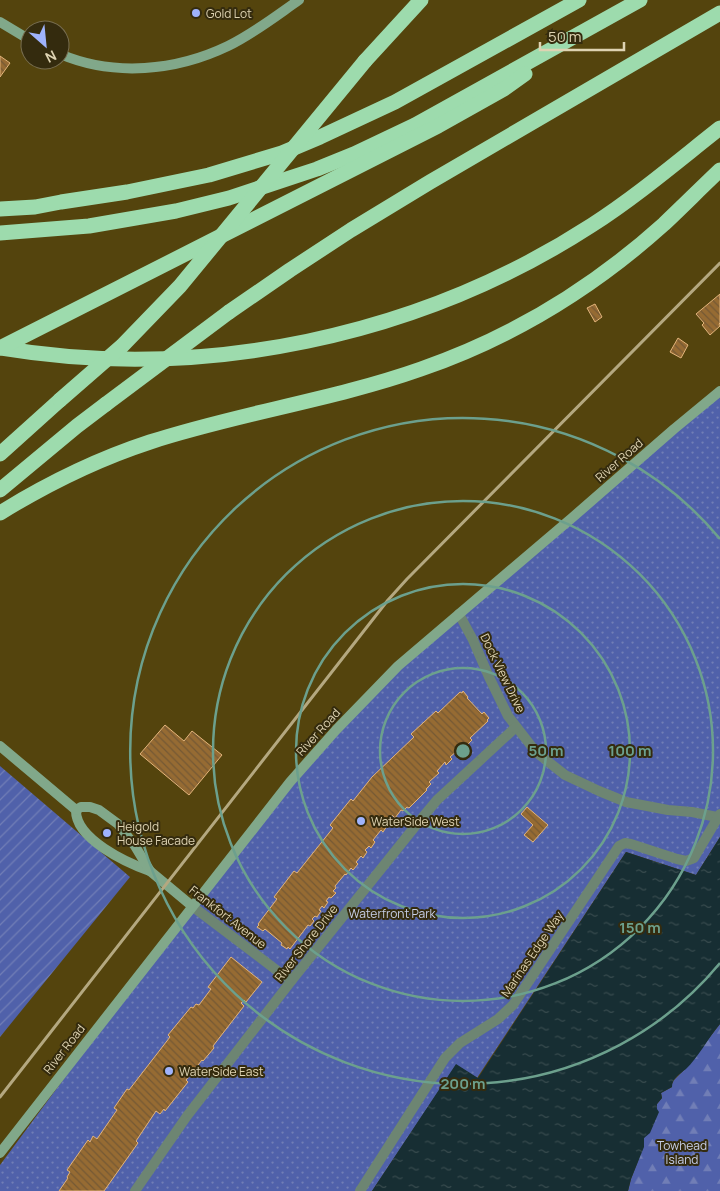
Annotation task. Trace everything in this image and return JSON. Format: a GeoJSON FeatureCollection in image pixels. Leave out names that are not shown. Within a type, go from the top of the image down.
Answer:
{"type":"FeatureCollection","features":[{"type":"Feature","properties":{"kind":"highway"},"geometry":{"type":"LineString","coordinates":[[0,454],[127,341],[180,286],[365,61],[421,0]]}},
{"type":"Feature","properties":{"kind":"highway"},"geometry":{"type":"LineString","coordinates":[[0,209],[35,207],[127,192],[209,175],[282,153],[395,102],[580,0]]}},
{"type":"Feature","properties":{"kind":"highway"},"geometry":{"type":"LineString","coordinates":[[0,233],[89,226],[185,209],[229,198],[326,165],[387,139],[450,106],[640,0]]}},
{"type":"Feature","properties":{"kind":"highway"},"geometry":{"type":"LineString","coordinates":[[0,490],[106,404],[229,312],[290,270],[446,172],[720,13]]}},
{"type":"Feature","properties":{"kind":"highway"},"geometry":{"type":"LineString","coordinates":[[0,348],[438,126],[524,76],[574,37]]}},
{"type":"Feature","properties":{"kind":"highway"},"geometry":{"type":"LineString","coordinates":[[0,348],[33,354],[75,358],[174,359],[214,356],[275,347],[373,325],[455,296],[523,265],[557,246],[625,202],[720,128]]}},
{"type":"Feature","properties":{"kind":"highway"},"geometry":{"type":"LineString","coordinates":[[0,513],[54,483],[108,458],[148,443],[213,424],[364,387],[422,369],[476,347],[561,301],[611,267],[663,224],[720,170]]}},
{"type":"Feature","properties":{"kind":"highway"},"geometry":{"type":"LineString","coordinates":[[0,199],[42,198],[61,202]]}},
{"type":"Feature","properties":{"kind":"street"},"geometry":{"type":"LineString","coordinates":[[70,57],[113,68],[155,68],[181,64],[213,53],[240,40],[299,0]]}},
{"type":"Feature","properties":{"kind":"street"},"geometry":{"type":"LineString","coordinates":[[0,22],[20,34]]}},
{"type":"Feature","properties":{"kind":"street","name":"River Road"},"geometry":{"type":"LineString","coordinates":[[0,1153],[290,782],[336,730],[398,666],[720,391]]}},
{"type":"Feature","properties":{"kind":"street","name":"Dock View Drive"},"geometry":{"type":"LineString","coordinates":[[459,614],[508,716],[536,752],[565,775],[626,802],[668,810],[718,816]]}},
{"type":"Feature","properties":{"kind":"street","name":"River Shore Drive"},"geometry":{"type":"LineString","coordinates":[[135,1191],[187,1116],[292,980],[437,800],[516,727]]}},
{"type":"Feature","properties":{"kind":"street","name":"Frankfort Avenue"},"geometry":{"type":"LineString","coordinates":[[0,746],[76,810],[78,823],[93,840],[123,860],[150,870]]}},
{"type":"Feature","properties":{"kind":"street","name":"Frankfort Avenue"},"geometry":{"type":"LineString","coordinates":[[76,810],[81,807],[90,807],[99,810],[118,824],[150,870],[192,906],[292,980]]}},
{"type":"Feature","properties":{"kind":"street","name":"Marinas Edge Way"},"geometry":{"type":"LineString","coordinates":[[360,1191],[445,1058],[460,1044],[498,1019],[513,1005],[619,846],[625,843],[631,844],[686,861],[694,858],[718,816]]}},
{"type":"Feature","properties":{"kind":"green space","name":"Waterfront Park"},"geometry":{"type":"Polygon","coordinates":[[[720,389],[720,837],[696,875],[626,852],[477,1078],[456,1065],[372,1191],[0,1191],[0,1165],[192,906],[290,782],[398,666],[720,389]]]}},
{"type":"Feature","properties":{"kind":"green space"},"geometry":{"type":"Polygon","coordinates":[[[0,766],[130,877],[0,1037],[0,766]]]}},
{"type":"Feature","properties":{"kind":"green space","name":"Towhead Island"},"geometry":{"type":"Polygon","coordinates":[[[720,1024],[720,1191],[628,1191],[644,1138],[657,1109],[657,1104],[662,1098],[661,1093],[672,1087],[674,1080],[686,1068],[720,1024]]]}},
{"type":"Feature","properties":{"kind":"water"},"geometry":{"type":"Polygon","coordinates":[[[720,837],[720,1024],[690,1065],[675,1079],[672,1087],[661,1093],[662,1098],[657,1104],[659,1112],[650,1133],[644,1138],[644,1147],[628,1191],[372,1191],[456,1064],[478,1078],[626,852],[696,875],[720,837]]]}},
{"type":"Feature","properties":{"kind":"building"},"geometry":{"type":"Polygon","coordinates":[[[0,56],[10,63],[0,77],[0,56]]]}},
{"type":"Feature","properties":{"kind":"building"},"geometry":{"type":"Polygon","coordinates":[[[720,294],[720,326],[710,335],[702,325],[704,323],[696,314],[720,294]]]}},
{"type":"Feature","properties":{"kind":"building"},"geometry":{"type":"Polygon","coordinates":[[[595,304],[602,317],[595,322],[587,308],[595,304]]]}},
{"type":"Feature","properties":{"kind":"building"},"geometry":{"type":"Polygon","coordinates":[[[678,338],[688,345],[681,358],[670,352],[678,338]]]}},
{"type":"Feature","properties":{"kind":"building","name":"WaterSide West"},"geometry":{"type":"Polygon","coordinates":[[[463,691],[482,714],[484,712],[489,718],[488,721],[470,738],[472,740],[467,745],[465,743],[462,746],[464,748],[459,753],[457,751],[450,757],[452,759],[446,765],[445,762],[437,771],[439,773],[429,782],[431,784],[427,790],[409,808],[401,810],[395,818],[392,815],[385,824],[387,826],[383,832],[381,830],[373,840],[375,842],[371,848],[369,846],[365,850],[367,852],[363,858],[361,856],[356,862],[358,864],[353,870],[351,868],[335,886],[336,888],[333,891],[336,893],[331,898],[329,897],[324,908],[322,906],[317,917],[315,916],[312,919],[314,921],[310,926],[308,925],[290,949],[281,945],[282,943],[265,929],[263,931],[257,927],[277,899],[274,897],[294,871],[297,873],[333,828],[330,825],[351,799],[353,801],[372,777],[414,737],[411,734],[436,711],[438,713],[463,691]]]}},
{"type":"Feature","properties":{"kind":"building"},"geometry":{"type":"Polygon","coordinates":[[[165,725],[184,741],[192,731],[222,755],[189,795],[140,754],[165,725]]]}},
{"type":"Feature","properties":{"kind":"building"},"geometry":{"type":"Polygon","coordinates":[[[527,807],[548,825],[533,842],[524,835],[533,825],[521,814],[527,807]]]}},
{"type":"Feature","properties":{"kind":"building","name":"WaterSide East"},"geometry":{"type":"Polygon","coordinates":[[[231,957],[262,982],[246,1002],[244,1000],[241,1003],[244,1006],[213,1046],[214,1048],[186,1080],[188,1082],[165,1111],[164,1109],[160,1114],[156,1111],[136,1141],[138,1143],[104,1191],[59,1191],[68,1178],[70,1172],[67,1170],[88,1140],[90,1142],[93,1136],[97,1139],[117,1110],[114,1108],[127,1089],[129,1090],[170,1037],[168,1035],[191,1007],[193,1008],[196,1004],[199,1005],[211,989],[208,987],[231,957]]]}},
{"type":"Feature","properties":{"kind":"railway"},"geometry":{"type":"LineString","coordinates":[[0,1097],[388,600],[720,263]]}},
{"type":"Feature","properties":{"kind":"place","name":"Gold Lot"},"geometry":{"type":"Point","coordinates":[196,13]}},
{"type":"Feature","properties":{"kind":"place","name":"WaterSide West"},"geometry":{"type":"Point","coordinates":[361,821]}},
{"type":"Feature","properties":{"kind":"place","name":"Heigold House Facade"},"geometry":{"type":"Point","coordinates":[107,833]}},
{"type":"Feature","properties":{"kind":"place","name":"WaterSide East"},"geometry":{"type":"Point","coordinates":[169,1071]}}]}
